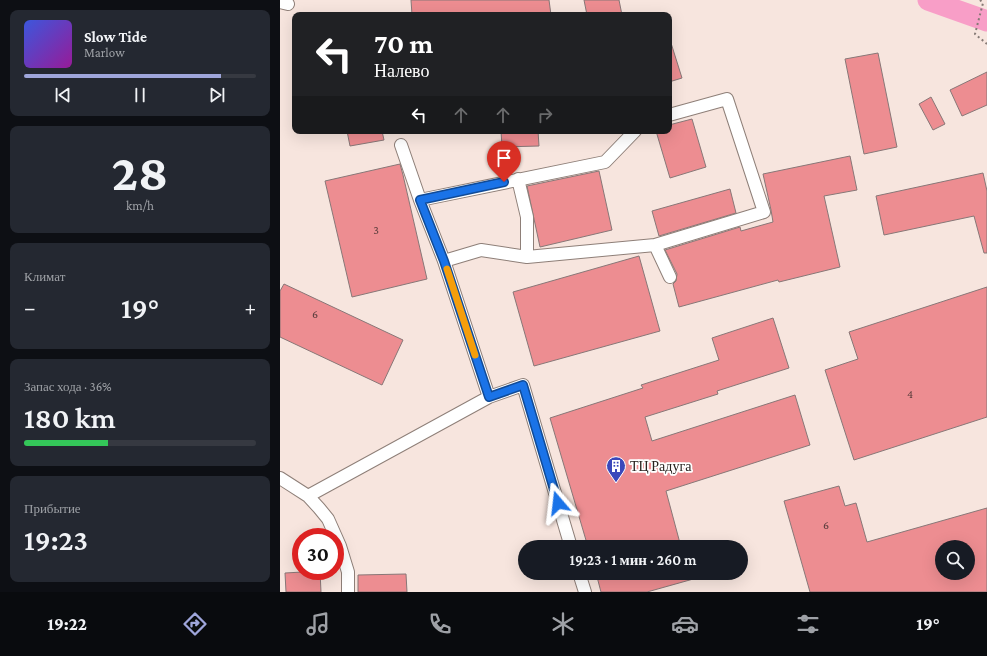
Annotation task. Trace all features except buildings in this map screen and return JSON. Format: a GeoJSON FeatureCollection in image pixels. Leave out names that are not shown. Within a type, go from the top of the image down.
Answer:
{"type":"FeatureCollection","features":[{"type":"Feature","properties":{"kind":"street"},"geometry":{"type":"LineString","coordinates":[[444,261],[481,250],[527,257],[655,245],[764,212],[727,99],[672,114]]}},
{"type":"Feature","properties":{"kind":"street"},"geometry":{"type":"LineString","coordinates":[[420,200],[605,162],[632,134]]}},
{"type":"Feature","properties":{"kind":"street"},"geometry":{"type":"LineString","coordinates":[[401,145],[420,200],[444,261],[489,397]]}},
{"type":"Feature","properties":{"kind":"street"},"geometry":{"type":"LineString","coordinates":[[518,179],[527,217],[527,257]]}},
{"type":"Feature","properties":{"kind":"street"},"geometry":{"type":"LineString","coordinates":[[655,245],[670,277]]}},
{"type":"Feature","properties":{"kind":"street"},"geometry":{"type":"LineString","coordinates":[[308,496],[489,397],[523,385],[569,540]]}},
{"type":"Feature","properties":{"kind":"street"},"geometry":{"type":"LineString","coordinates":[[280,478],[308,496],[320,508],[335,533],[348,572],[348,592]]}},
{"type":"Feature","properties":{"kind":"street"},"geometry":{"type":"LineString","coordinates":[[581,580],[585,592]]}},
{"type":"Feature","properties":{"kind":"path"},"geometry":{"type":"LineString","coordinates":[[980,0],[983,2],[975,34],[987,44]]}},
{"type":"Feature","properties":{"kind":"waterway"},"geometry":{"type":"LineString","coordinates":[[928,0],[987,21]]}},
{"type":"Feature","properties":{"kind":"slow traffic"},"geometry":{"type":"LineString","coordinates":[[447,269],[475,355]]}},
{"type":"Feature","properties":{"kind":"place","name":"ТЦ Радуга"},"geometry":{"type":"Point","coordinates":[616,483]}},
{"type":"Feature","properties":{"kind":"route"},"geometry":{"type":"LineString","coordinates":[[504,182],[420,200],[444,261],[489,397],[523,385],[558,503]]}}]}
